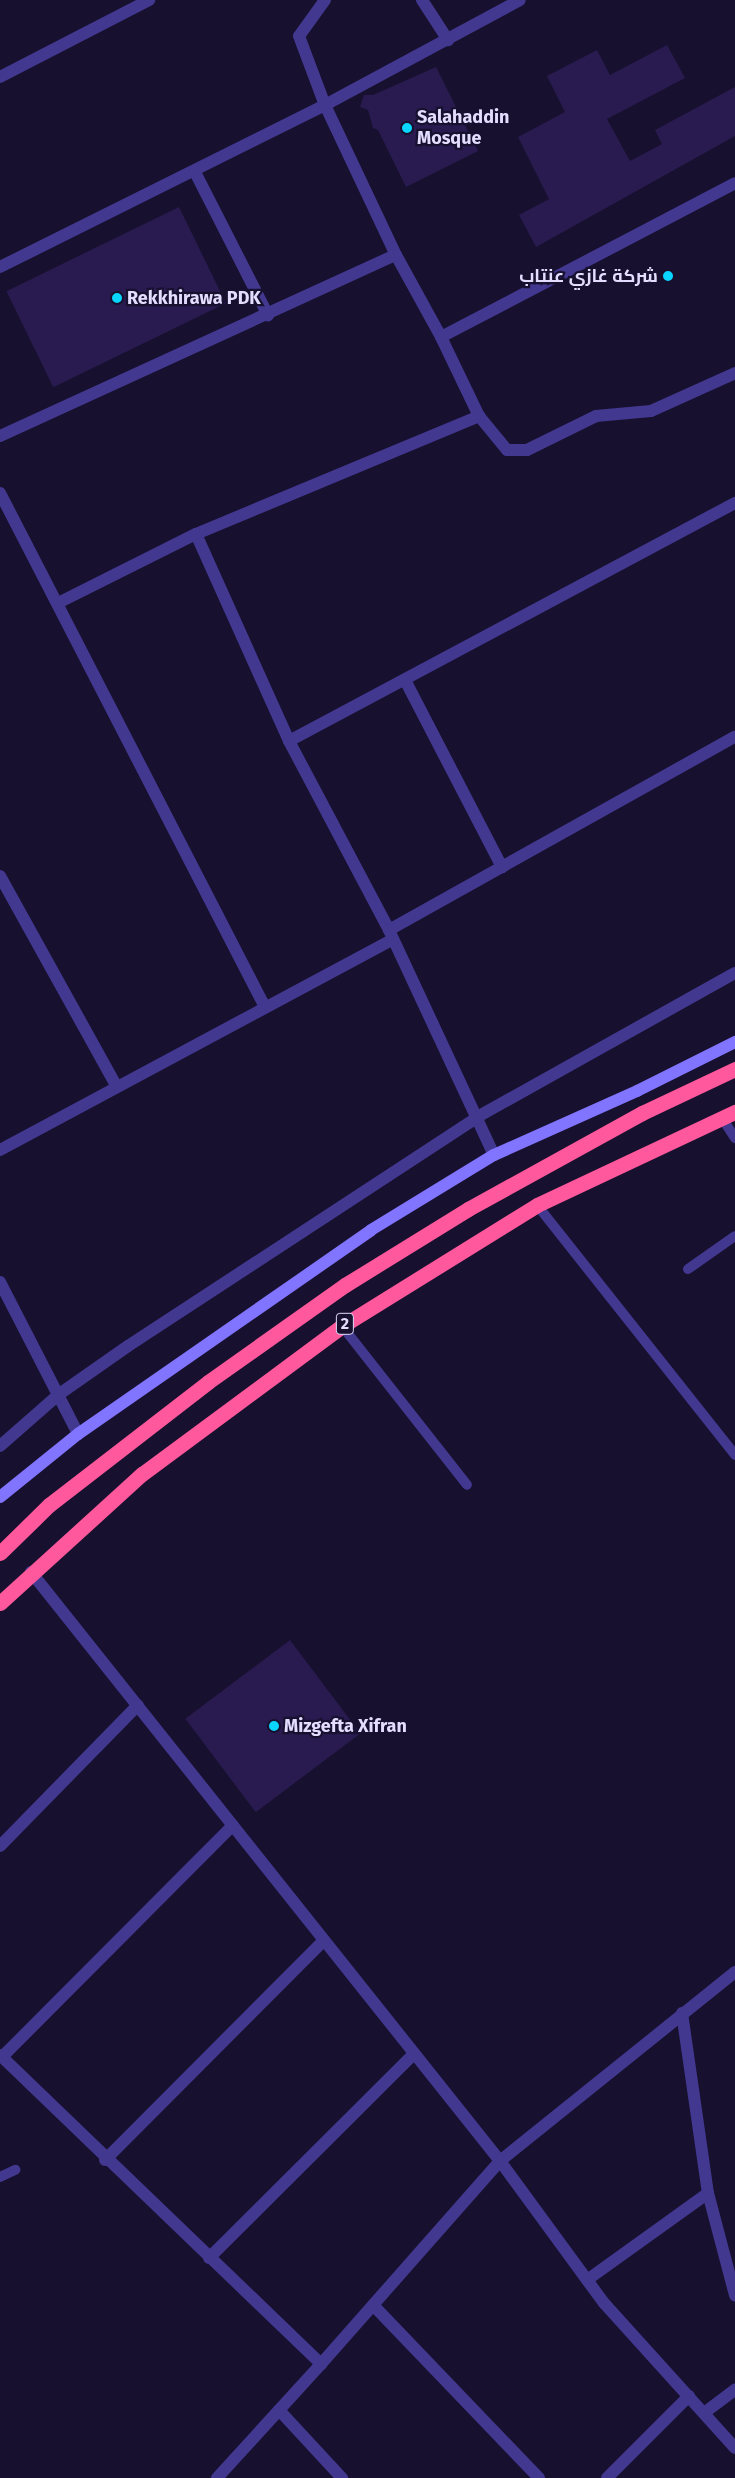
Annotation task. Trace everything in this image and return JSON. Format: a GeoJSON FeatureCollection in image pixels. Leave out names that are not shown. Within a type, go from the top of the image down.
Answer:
{"type":"FeatureCollection","features":[{"type":"Feature","properties":{"kind":"highway","name":"2"},"geometry":{"type":"LineString","coordinates":[[0,1553],[49,1506],[200,1387],[346,1285],[485,1199],[642,1113],[735,1069]]}},
{"type":"Feature","properties":{"kind":"highway","name":"2"},"geometry":{"type":"LineString","coordinates":[[0,1603],[30,1572],[142,1474],[342,1326],[537,1205],[729,1115]]}},
{"type":"Feature","properties":{"kind":"main road"},"geometry":{"type":"LineString","coordinates":[[0,1497],[78,1434],[289,1284],[494,1155],[637,1092],[735,1042]]}},
{"type":"Feature","properties":{"kind":"street"},"geometry":{"type":"LineString","coordinates":[[0,77],[149,0]]}},
{"type":"Feature","properties":{"kind":"street"},"geometry":{"type":"LineString","coordinates":[[325,0],[299,36],[325,105],[396,254],[440,336],[479,416],[507,450],[527,450],[596,416],[651,411],[735,373]]}},
{"type":"Feature","properties":{"kind":"street"},"geometry":{"type":"LineString","coordinates":[[422,0],[448,40]]}},
{"type":"Feature","properties":{"kind":"street"},"geometry":{"type":"LineString","coordinates":[[0,267],[195,172],[448,40],[520,0]]}},
{"type":"Feature","properties":{"kind":"street"},"geometry":{"type":"LineString","coordinates":[[195,172],[268,315]]}},
{"type":"Feature","properties":{"kind":"street"},"geometry":{"type":"LineString","coordinates":[[440,336],[735,183]]}},
{"type":"Feature","properties":{"kind":"street"},"geometry":{"type":"LineString","coordinates":[[0,436],[268,315],[396,254]]}},
{"type":"Feature","properties":{"kind":"street"},"geometry":{"type":"LineString","coordinates":[[60,602],[196,534],[479,416]]}},
{"type":"Feature","properties":{"kind":"street"},"geometry":{"type":"LineString","coordinates":[[1,496],[60,602],[265,1008]]}},
{"type":"Feature","properties":{"kind":"street"},"geometry":{"type":"LineString","coordinates":[[289,742],[735,504]]}},
{"type":"Feature","properties":{"kind":"street"},"geometry":{"type":"LineString","coordinates":[[196,534],[289,742],[391,934],[479,1116],[494,1155]]}},
{"type":"Feature","properties":{"kind":"street"},"geometry":{"type":"LineString","coordinates":[[404,680],[502,867]]}},
{"type":"Feature","properties":{"kind":"street"},"geometry":{"type":"LineString","coordinates":[[0,1150],[116,1085],[265,1008],[502,867],[735,737]]}},
{"type":"Feature","properties":{"kind":"street"},"geometry":{"type":"LineString","coordinates":[[0,876],[116,1085]]}},
{"type":"Feature","properties":{"kind":"street"},"geometry":{"type":"LineString","coordinates":[[0,1446],[58,1395],[479,1116],[735,974]]}},
{"type":"Feature","properties":{"kind":"street"},"geometry":{"type":"LineString","coordinates":[[0,1282],[78,1434]]}},
{"type":"Feature","properties":{"kind":"street"},"geometry":{"type":"LineString","coordinates":[[30,1572],[233,1824],[500,2162],[588,2280],[735,2448]]}},
{"type":"Feature","properties":{"kind":"street"},"geometry":{"type":"LineString","coordinates":[[0,1846],[138,1705]]}},
{"type":"Feature","properties":{"kind":"street"},"geometry":{"type":"LineString","coordinates":[[233,1824],[1,2056],[105,2160],[321,2364]]}},
{"type":"Feature","properties":{"kind":"street"},"geometry":{"type":"LineString","coordinates":[[105,2160],[324,1940]]}},
{"type":"Feature","properties":{"kind":"street"},"geometry":{"type":"LineString","coordinates":[[217,2478],[374,2305],[500,2162],[735,1972]]}},
{"type":"Feature","properties":{"kind":"street"},"geometry":{"type":"LineString","coordinates":[[682,2013],[708,2193],[735,2295]]}},
{"type":"Feature","properties":{"kind":"street"},"geometry":{"type":"LineString","coordinates":[[209,2258],[414,2054]]}},
{"type":"Feature","properties":{"kind":"street"},"geometry":{"type":"LineString","coordinates":[[588,2280],[708,2193]]}},
{"type":"Feature","properties":{"kind":"street"},"geometry":{"type":"LineString","coordinates":[[374,2305],[539,2478]]}},
{"type":"Feature","properties":{"kind":"street"},"geometry":{"type":"LineString","coordinates":[[704,2414],[735,2390]]}},
{"type":"Feature","properties":{"kind":"street"},"geometry":{"type":"LineString","coordinates":[[607,2478],[689,2396]]}},
{"type":"Feature","properties":{"kind":"street"},"geometry":{"type":"LineString","coordinates":[[279,2410],[342,2478]]}},
{"type":"Feature","properties":{"kind":"lane"},"geometry":{"type":"LineString","coordinates":[[729,1115],[735,1138]]}},
{"type":"Feature","properties":{"kind":"lane"},"geometry":{"type":"LineString","coordinates":[[537,1205],[735,1455]]}},
{"type":"Feature","properties":{"kind":"lane"},"geometry":{"type":"LineString","coordinates":[[688,1269],[735,1236]]}},
{"type":"Feature","properties":{"kind":"lane"},"geometry":{"type":"LineString","coordinates":[[342,1326],[468,1485]]}},
{"type":"Feature","properties":{"kind":"lane"},"geometry":{"type":"LineString","coordinates":[[0,2177],[15,2170]]}},
{"type":"Feature","properties":{"kind":"building"},"geometry":{"type":"Polygon","coordinates":[[[667,45],[685,78],[607,119],[630,161],[662,144],[655,130],[735,87],[735,136],[536,247],[519,215],[549,199],[518,137],[565,112],[547,76],[597,50],[610,75],[667,45]]]}},
{"type":"Feature","properties":{"kind":"building"},"geometry":{"type":"Polygon","coordinates":[[[436,67],[478,151],[406,187],[378,130],[373,128],[368,110],[360,107],[364,95],[373,95],[436,67]]]}},
{"type":"Feature","properties":{"kind":"building","name":"Rekkhirawa PDK"},"geometry":{"type":"Polygon","coordinates":[[[179,207],[226,303],[53,387],[6,291],[179,207]]]}},
{"type":"Feature","properties":{"kind":"building","name":"Mizgefta Xifran"},"geometry":{"type":"Polygon","coordinates":[[[290,1640],[360,1733],[256,1812],[185,1719],[290,1640]]]}},
{"type":"Feature","properties":{"kind":"place","name":"Salahaddin Mosque"},"geometry":{"type":"Point","coordinates":[407,128]}},
{"type":"Feature","properties":{"kind":"place","name":"شركة غازي عنتاب"},"geometry":{"type":"Point","coordinates":[668,276]}},
{"type":"Feature","properties":{"kind":"place","name":"Rekkhirawa PDK"},"geometry":{"type":"Point","coordinates":[117,298]}},
{"type":"Feature","properties":{"kind":"place","name":"Mizgefta Xifran"},"geometry":{"type":"Point","coordinates":[274,1726]}}]}
